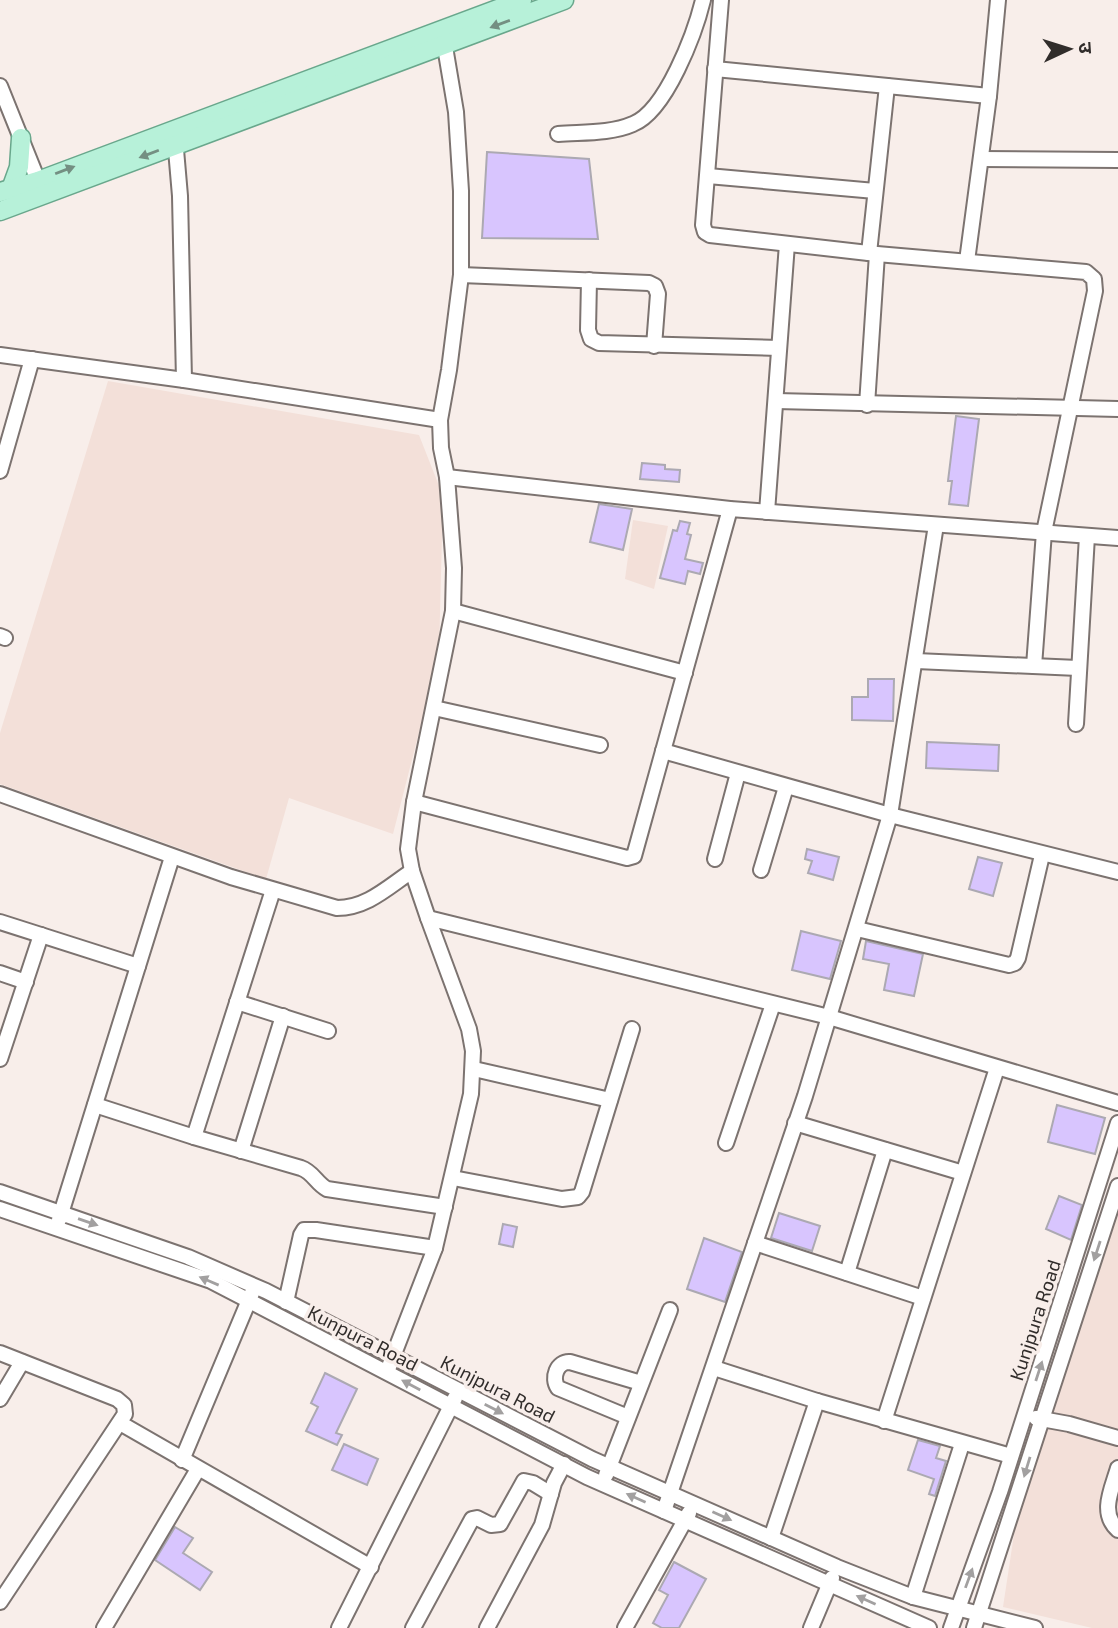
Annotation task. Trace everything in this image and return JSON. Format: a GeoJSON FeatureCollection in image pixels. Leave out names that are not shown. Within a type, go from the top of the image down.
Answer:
{"type":"FeatureCollection","features":[{"type":"Feature","properties":{"kind":"main road"},"geometry":{"type":"LineString","coordinates":[[444,37],[522,0]]}},
{"type":"Feature","properties":{"kind":"main road"},"geometry":{"type":"LineString","coordinates":[[0,211],[41,187],[175,136],[444,37],[564,0]]}},
{"type":"Feature","properties":{"kind":"main road"},"geometry":{"type":"LineString","coordinates":[[6,190],[19,167],[21,138]]}},
{"type":"Feature","properties":{"kind":"main road"},"geometry":{"type":"LineString","coordinates":[[6,190],[41,187]]}},
{"type":"Feature","properties":{"kind":"street"},"geometry":{"type":"LineString","coordinates":[[558,134],[622,128],[637,123],[649,113],[672,80],[689,45],[703,0]]}},
{"type":"Feature","properties":{"kind":"street"},"geometry":{"type":"LineString","coordinates":[[721,0],[703,225],[705,232],[710,235],[873,254],[1086,272],[1094,279],[1095,291],[1044,532],[1034,666]]}},
{"type":"Feature","properties":{"kind":"street"},"geometry":{"type":"LineString","coordinates":[[967,261],[989,96],[998,0]]}},
{"type":"Feature","properties":{"kind":"street"},"geometry":{"type":"LineString","coordinates":[[387,1372],[435,1248],[453,1178],[474,1069],[469,1029],[412,871],[408,849],[414,802],[453,611],[454,568],[440,420],[461,275],[461,191],[456,111],[444,37]]}},
{"type":"Feature","properties":{"kind":"street"},"geometry":{"type":"LineString","coordinates":[[715,69],[989,96]]}},
{"type":"Feature","properties":{"kind":"street"},"geometry":{"type":"LineString","coordinates":[[0,86],[41,187]]}},
{"type":"Feature","properties":{"kind":"street"},"geometry":{"type":"LineString","coordinates":[[867,405],[875,191],[887,86]]}},
{"type":"Feature","properties":{"kind":"street"},"geometry":{"type":"LineString","coordinates":[[175,136],[184,380]]}},
{"type":"Feature","properties":{"kind":"street"},"geometry":{"type":"LineString","coordinates":[[981,159],[1118,160]]}},
{"type":"Feature","properties":{"kind":"street"},"geometry":{"type":"LineString","coordinates":[[708,176],[875,191]]}},
{"type":"Feature","properties":{"kind":"street"},"geometry":{"type":"LineString","coordinates":[[767,512],[787,244]]}},
{"type":"Feature","properties":{"kind":"street"},"geometry":{"type":"LineString","coordinates":[[461,275],[649,283],[655,286],[658,294],[654,346]]}},
{"type":"Feature","properties":{"kind":"street"},"geometry":{"type":"LineString","coordinates":[[589,279],[588,330],[591,339],[599,343],[779,348]]}},
{"type":"Feature","properties":{"kind":"street"},"geometry":{"type":"LineString","coordinates":[[0,355],[184,380],[440,420]]}},
{"type":"Feature","properties":{"kind":"street"},"geometry":{"type":"LineString","coordinates":[[0,471],[32,359]]}},
{"type":"Feature","properties":{"kind":"street"},"geometry":{"type":"LineString","coordinates":[[776,401],[1118,409]]}},
{"type":"Feature","properties":{"kind":"street"},"geometry":{"type":"LineString","coordinates":[[447,477],[730,509],[1118,538]]}},
{"type":"Feature","properties":{"kind":"street"},"geometry":{"type":"LineString","coordinates":[[414,802],[627,858],[634,856],[730,509]]}},
{"type":"Feature","properties":{"kind":"street"},"geometry":{"type":"LineString","coordinates":[[664,1511],[795,1123],[890,815],[936,525]]}},
{"type":"Feature","properties":{"kind":"street"},"geometry":{"type":"LineString","coordinates":[[1076,724],[1087,536]]}},
{"type":"Feature","properties":{"kind":"street"},"geometry":{"type":"LineString","coordinates":[[453,611],[685,673]]}},
{"type":"Feature","properties":{"kind":"street"},"geometry":{"type":"LineString","coordinates":[[916,660],[1078,668]]}},
{"type":"Feature","properties":{"kind":"street"},"geometry":{"type":"LineString","coordinates":[[434,708],[600,745]]}},
{"type":"Feature","properties":{"kind":"street"},"geometry":{"type":"LineString","coordinates":[[663,751],[890,815],[1118,872]]}},
{"type":"Feature","properties":{"kind":"street"},"geometry":{"type":"LineString","coordinates":[[715,859],[738,773]]}},
{"type":"Feature","properties":{"kind":"street"},"geometry":{"type":"LineString","coordinates":[[761,870],[786,787]]}},
{"type":"Feature","properties":{"kind":"street"},"geometry":{"type":"LineString","coordinates":[[0,794],[172,857],[337,908],[364,904],[412,871]]}},
{"type":"Feature","properties":{"kind":"street"},"geometry":{"type":"LineString","coordinates":[[857,929],[1009,965],[1015,963],[1042,855]]}},
{"type":"Feature","properties":{"kind":"street"},"geometry":{"type":"LineString","coordinates":[[56,1227],[172,857]]}},
{"type":"Feature","properties":{"kind":"street"},"geometry":{"type":"LineString","coordinates":[[194,1137],[273,890]]}},
{"type":"Feature","properties":{"kind":"street"},"geometry":{"type":"LineString","coordinates":[[428,918],[829,1017],[1118,1103]]}},
{"type":"Feature","properties":{"kind":"street"},"geometry":{"type":"LineString","coordinates":[[0,922],[138,966]]}},
{"type":"Feature","properties":{"kind":"street"},"geometry":{"type":"LineString","coordinates":[[0,1059],[41,935]]}},
{"type":"Feature","properties":{"kind":"street"},"geometry":{"type":"LineString","coordinates":[[0,973],[26,982]]}},
{"type":"Feature","properties":{"kind":"street"},"geometry":{"type":"LineString","coordinates":[[237,1002],[328,1031]]}},
{"type":"Feature","properties":{"kind":"street"},"geometry":{"type":"LineString","coordinates":[[726,1143],[773,1004]]}},
{"type":"Feature","properties":{"kind":"street"},"geometry":{"type":"LineString","coordinates":[[241,1151],[283,1016]]}},
{"type":"Feature","properties":{"kind":"street"},"geometry":{"type":"LineString","coordinates":[[453,1178],[562,1199],[578,1197],[582,1192],[632,1029]]}},
{"type":"Feature","properties":{"kind":"street"},"geometry":{"type":"LineString","coordinates":[[884,1421],[997,1068]]}},
{"type":"Feature","properties":{"kind":"street"},"geometry":{"type":"LineString","coordinates":[[474,1069],[610,1100]]}},
{"type":"Feature","properties":{"kind":"street"},"geometry":{"type":"LineString","coordinates":[[95,1105],[308,1170],[320,1185],[327,1189],[445,1207]]}},
{"type":"Feature","properties":{"kind":"street"},"geometry":{"type":"LineString","coordinates":[[795,1123],[963,1173]]}},
{"type":"Feature","properties":{"kind":"street","name":"Kunjpura Road"},"geometry":{"type":"LineString","coordinates":[[951,1628],[987,1529],[1118,1123]]}},
{"type":"Feature","properties":{"kind":"street"},"geometry":{"type":"LineString","coordinates":[[847,1273],[885,1150]]}},
{"type":"Feature","properties":{"kind":"street","name":"Kunjpura Road"},"geometry":{"type":"LineString","coordinates":[[974,1628],[1118,1186]]}},
{"type":"Feature","properties":{"kind":"street","name":"Kunjpura Road"},"geometry":{"type":"LineString","coordinates":[[0,1192],[188,1257],[255,1286],[609,1466],[837,1567],[913,1597],[1035,1628]]}},
{"type":"Feature","properties":{"kind":"street","name":"Kunpura Road"},"geometry":{"type":"LineString","coordinates":[[0,1209],[211,1281],[603,1483],[929,1628]]}},
{"type":"Feature","properties":{"kind":"street"},"geometry":{"type":"LineString","coordinates":[[286,1301],[304,1230],[435,1248]]}},
{"type":"Feature","properties":{"kind":"street"},"geometry":{"type":"LineString","coordinates":[[755,1243],[923,1298]]}},
{"type":"Feature","properties":{"kind":"street"},"geometry":{"type":"LineString","coordinates":[[182,1460],[255,1286]]}},
{"type":"Feature","properties":{"kind":"street"},"geometry":{"type":"LineString","coordinates":[[603,1483],[670,1310]]}},
{"type":"Feature","properties":{"kind":"street"},"geometry":{"type":"LineString","coordinates":[[0,1353],[117,1399],[124,1405],[125,1414],[0,1602]]}},
{"type":"Feature","properties":{"kind":"street"},"geometry":{"type":"LineString","coordinates":[[0,1399],[22,1362]]}},
{"type":"Feature","properties":{"kind":"street"},"geometry":{"type":"LineString","coordinates":[[628,1417],[558,1388],[554,1380],[559,1364],[570,1362],[641,1383]]}},
{"type":"Feature","properties":{"kind":"street"},"geometry":{"type":"LineString","coordinates":[[714,1368],[884,1421],[1011,1456]]}},
{"type":"Feature","properties":{"kind":"street"},"geometry":{"type":"LineString","coordinates":[[339,1628],[459,1390]]}},
{"type":"Feature","properties":{"kind":"street"},"geometry":{"type":"LineString","coordinates":[[771,1538],[817,1401]]}},
{"type":"Feature","properties":{"kind":"street"},"geometry":{"type":"LineString","coordinates":[[1025,1414],[1118,1438]]}},
{"type":"Feature","properties":{"kind":"street"},"geometry":{"type":"LineString","coordinates":[[120,1423],[371,1567]]}},
{"type":"Feature","properties":{"kind":"street"},"geometry":{"type":"LineString","coordinates":[[913,1597],[962,1444]]}},
{"type":"Feature","properties":{"kind":"street"},"geometry":{"type":"LineString","coordinates":[[487,1628],[542,1525],[557,1475],[564,1464]]}},
{"type":"Feature","properties":{"kind":"street"},"geometry":{"type":"LineString","coordinates":[[1118,1468],[1107,1512],[1110,1523],[1118,1530]]}},
{"type":"Feature","properties":{"kind":"street"},"geometry":{"type":"LineString","coordinates":[[104,1628],[198,1469]]}},
{"type":"Feature","properties":{"kind":"street"},"geometry":{"type":"LineString","coordinates":[[413,1628],[472,1520],[477,1518],[491,1525],[500,1524],[524,1481],[533,1483],[551,1494]]}},
{"type":"Feature","properties":{"kind":"street"},"geometry":{"type":"LineString","coordinates":[[625,1628],[694,1504]]}},
{"type":"Feature","properties":{"kind":"street"},"geometry":{"type":"LineString","coordinates":[[811,1628],[837,1567]]}},
{"type":"Feature","properties":{"kind":"shaded area"},"geometry":{"type":"Polygon","coordinates":[[[108,381],[419,435],[443,496],[439,654],[393,834],[289,798],[266,879],[0,784],[0,733],[108,381]]]}},
{"type":"Feature","properties":{"kind":"shaded area"},"geometry":{"type":"Polygon","coordinates":[[[633,520],[668,526],[654,589],[625,579],[633,520]]]}},
{"type":"Feature","properties":{"kind":"shaded area"},"geometry":{"type":"Polygon","coordinates":[[[1118,1209],[1118,1628],[1092,1628],[1003,1607],[1015,1528],[1118,1209]]]}},
{"type":"Feature","properties":{"kind":"building"},"geometry":{"type":"Polygon","coordinates":[[[487,152],[589,159],[598,239],[482,238],[487,152]]]}},
{"type":"Feature","properties":{"kind":"building"},"geometry":{"type":"Polygon","coordinates":[[[956,416],[979,419],[968,506],[949,504],[952,481],[948,481],[956,416]]]}},
{"type":"Feature","properties":{"kind":"building"},"geometry":{"type":"Polygon","coordinates":[[[642,463],[665,465],[665,469],[680,470],[679,482],[640,479],[642,463]]]}},
{"type":"Feature","properties":{"kind":"building"},"geometry":{"type":"Polygon","coordinates":[[[599,504],[632,509],[623,550],[590,542],[599,504]]]}},
{"type":"Feature","properties":{"kind":"building"},"geometry":{"type":"Polygon","coordinates":[[[680,521],[690,523],[687,534],[691,535],[685,559],[703,563],[700,574],[688,571],[685,584],[660,578],[673,530],[677,531],[680,521]]]}},
{"type":"Feature","properties":{"kind":"building"},"geometry":{"type":"Polygon","coordinates":[[[868,679],[894,679],[893,721],[852,720],[852,697],[868,697],[868,679]]]}},
{"type":"Feature","properties":{"kind":"building"},"geometry":{"type":"Polygon","coordinates":[[[927,742],[999,745],[998,771],[926,768],[927,742]]]}},
{"type":"Feature","properties":{"kind":"building"},"geometry":{"type":"Polygon","coordinates":[[[807,849],[839,857],[833,880],[808,873],[812,861],[805,859],[807,849]]]}},
{"type":"Feature","properties":{"kind":"building"},"geometry":{"type":"Polygon","coordinates":[[[978,857],[1002,863],[993,896],[969,889],[978,857]]]}},
{"type":"Feature","properties":{"kind":"building"},"geometry":{"type":"Polygon","coordinates":[[[801,931],[841,941],[830,979],[792,970],[801,931]]]}},
{"type":"Feature","properties":{"kind":"building"},"geometry":{"type":"Polygon","coordinates":[[[866,941],[923,954],[914,996],[884,990],[889,964],[863,959],[866,941]]]}},
{"type":"Feature","properties":{"kind":"building"},"geometry":{"type":"Polygon","coordinates":[[[1057,1105],[1105,1118],[1095,1154],[1048,1142],[1057,1105]]]}},
{"type":"Feature","properties":{"kind":"building"},"geometry":{"type":"Polygon","coordinates":[[[1059,1196],[1082,1205],[1071,1240],[1046,1229],[1059,1196]]]}},
{"type":"Feature","properties":{"kind":"building"},"geometry":{"type":"Polygon","coordinates":[[[779,1213],[820,1226],[812,1251],[771,1238],[779,1213]]]}},
{"type":"Feature","properties":{"kind":"building"},"geometry":{"type":"Polygon","coordinates":[[[503,1224],[517,1227],[513,1247],[499,1244],[503,1224]]]}},
{"type":"Feature","properties":{"kind":"building"},"geometry":{"type":"Polygon","coordinates":[[[704,1238],[742,1252],[725,1302],[687,1289],[704,1238]]]}},
{"type":"Feature","properties":{"kind":"building"},"geometry":{"type":"Polygon","coordinates":[[[325,1373],[357,1389],[336,1433],[342,1435],[337,1445],[306,1431],[318,1407],[311,1403],[325,1373]]]}},
{"type":"Feature","properties":{"kind":"building"},"geometry":{"type":"Polygon","coordinates":[[[918,1440],[940,1446],[936,1458],[946,1461],[935,1496],[929,1494],[934,1479],[908,1470],[918,1440]]]}},
{"type":"Feature","properties":{"kind":"building"},"geometry":{"type":"Polygon","coordinates":[[[344,1444],[378,1459],[367,1485],[332,1470],[344,1444]]]}},
{"type":"Feature","properties":{"kind":"building"},"geometry":{"type":"Polygon","coordinates":[[[175,1527],[193,1538],[183,1553],[212,1572],[200,1590],[155,1560],[175,1527]]]}},
{"type":"Feature","properties":{"kind":"building"},"geometry":{"type":"Polygon","coordinates":[[[674,1562],[706,1579],[679,1628],[662,1628],[653,1623],[668,1595],[659,1590],[674,1562]]]}}]}
